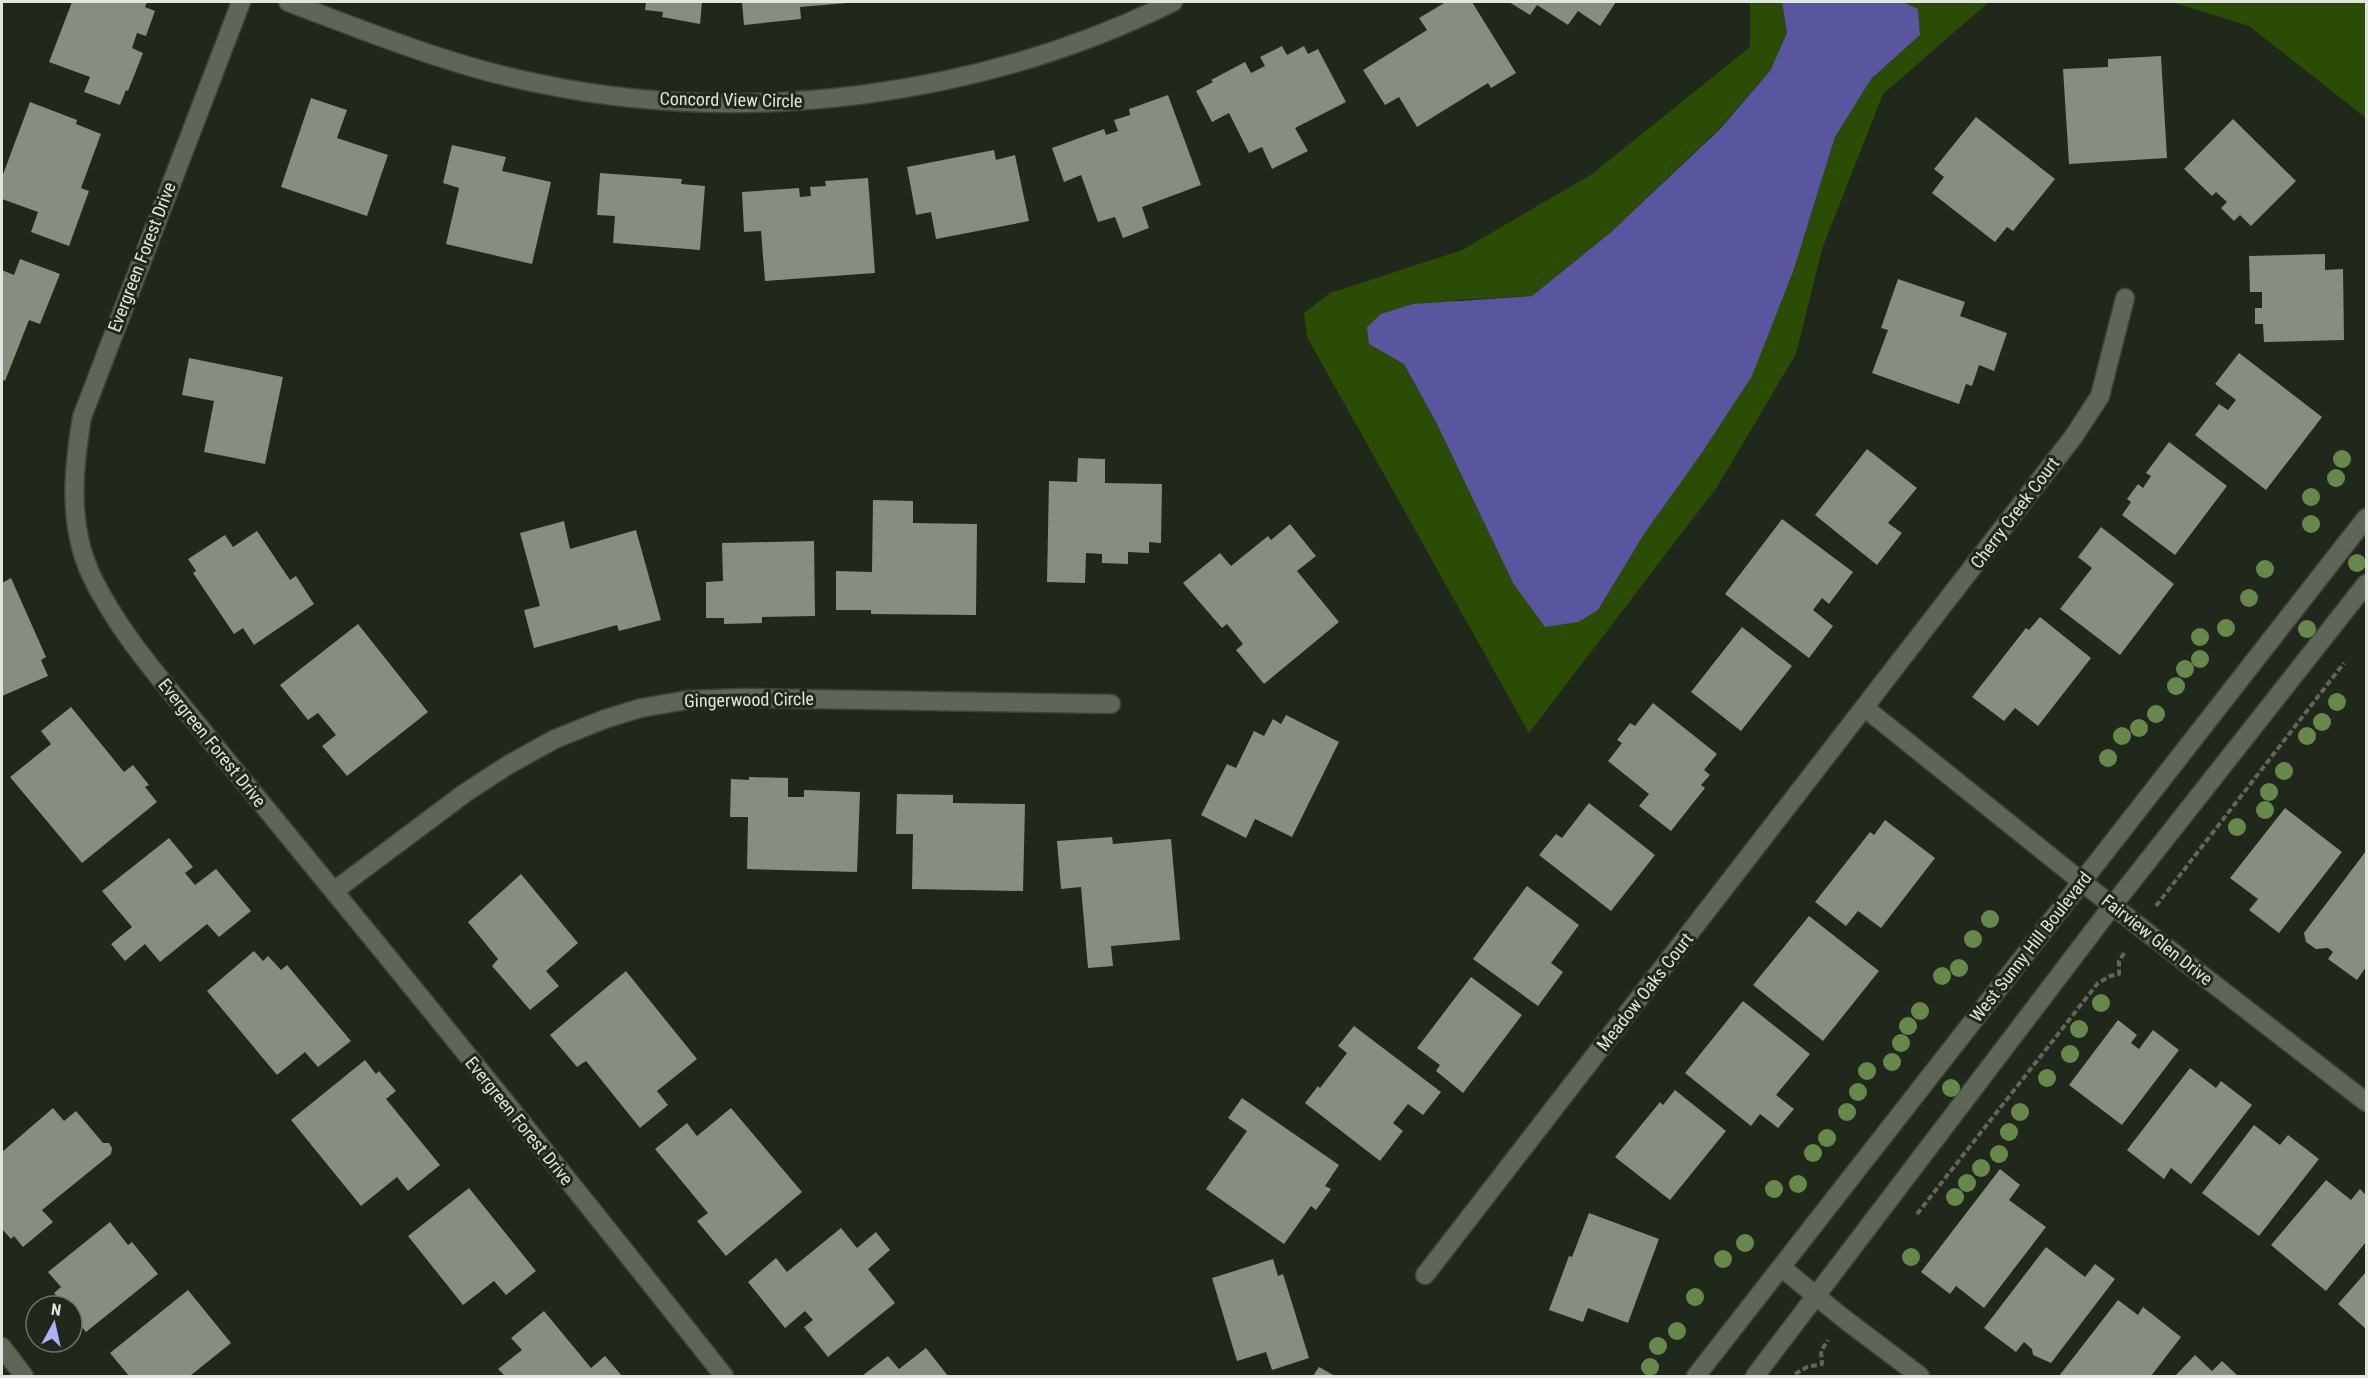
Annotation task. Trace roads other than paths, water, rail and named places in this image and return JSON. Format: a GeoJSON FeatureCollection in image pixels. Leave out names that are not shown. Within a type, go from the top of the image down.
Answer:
{"type":"FeatureCollection","features":[{"type":"Feature","properties":{"kind":"street","name":"Evergreen Forest Drive"},"geometry":{"type":"LineString","coordinates":[[241,2],[82,417],[74,496],[79,535],[90,573],[114,619],[146,661],[334,891],[724,1377]]}},
{"type":"Feature","properties":{"kind":"street","name":"Concord View Circle"},"geometry":{"type":"LineString","coordinates":[[288,2],[405,47],[471,67],[540,84],[600,95],[680,101],[739,102],[820,100],[895,90],[966,75],[1078,42],[1173,2]]}},
{"type":"Feature","properties":{"kind":"street","name":"Cherry Creek Court"},"geometry":{"type":"LineString","coordinates":[[1865,708],[2074,436],[2100,396],[2125,298]]}},
{"type":"Feature","properties":{"kind":"street","name":"West Sunny Hill Boulevard"},"geometry":{"type":"LineString","coordinates":[[1696,1377],[2367,518]]}},
{"type":"Feature","properties":{"kind":"street"},"geometry":{"type":"LineString","coordinates":[[1755,1377],[2114,905],[2367,584]]}},
{"type":"Feature","properties":{"kind":"street","name":"Gingerwood Circle"},"geometry":{"type":"LineString","coordinates":[[334,891],[465,793],[508,765],[555,739],[605,719],[641,708],[687,700],[744,698],[1111,704]]}},
{"type":"Feature","properties":{"kind":"street","name":"Fairview Glen Drive"},"geometry":{"type":"LineString","coordinates":[[1865,708],[2283,1040],[2367,1102]]}},
{"type":"Feature","properties":{"kind":"street","name":"Meadow Oaks Court"},"geometry":{"type":"LineString","coordinates":[[1425,1275],[1865,708]]}},
{"type":"Feature","properties":{"kind":"street"},"geometry":{"type":"LineString","coordinates":[[1781,1267],[1920,1377]]}},
{"type":"Feature","properties":{"kind":"street"},"geometry":{"type":"LineString","coordinates":[[2,1347],[24,1377]]}}]}
